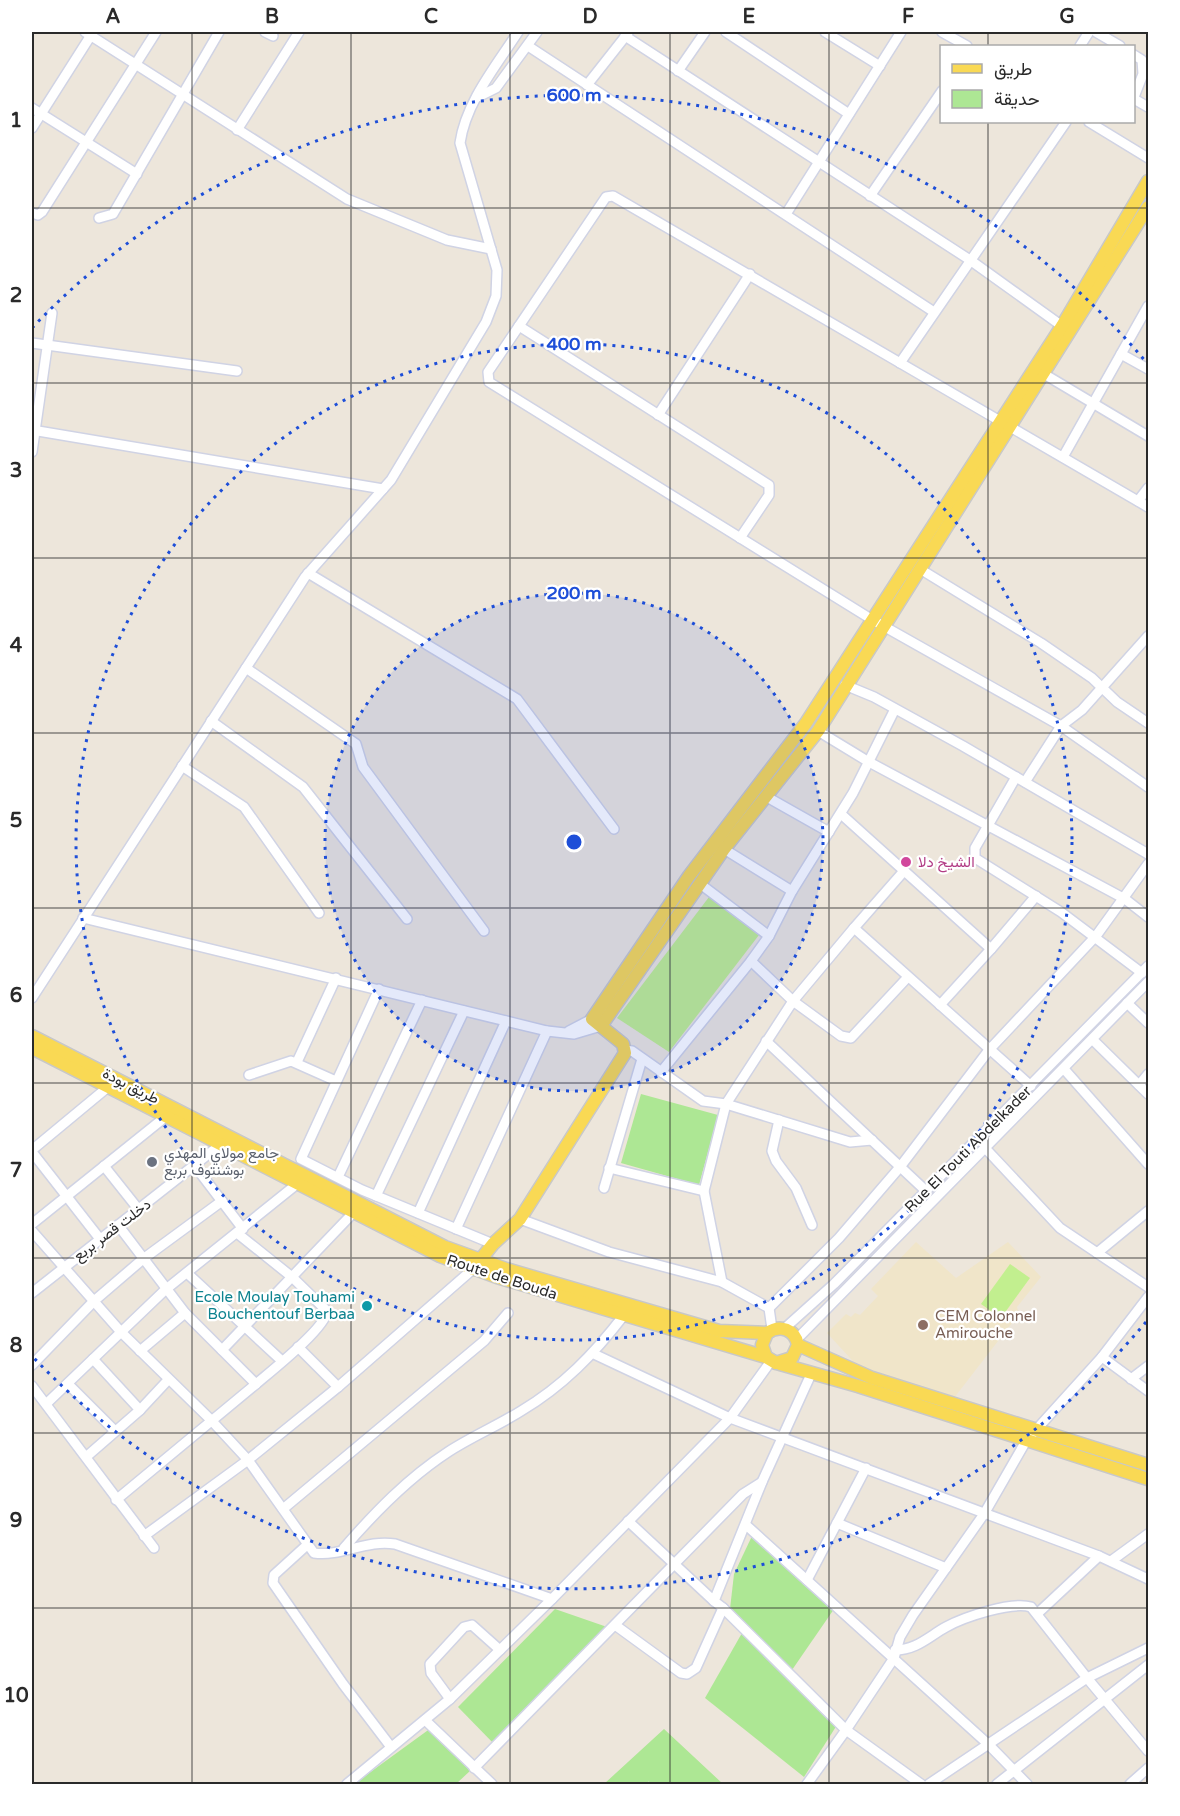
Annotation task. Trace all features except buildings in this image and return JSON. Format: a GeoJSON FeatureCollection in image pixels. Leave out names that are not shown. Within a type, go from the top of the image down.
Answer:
{"type":"FeatureCollection","features":[{"type":"Feature","properties":{"kind":"main road"},"geometry":{"type":"LineString","coordinates":[[597,1022],[724,849],[818,731],[920,569],[1149,182]]}},
{"type":"Feature","properties":{"kind":"main road"},"geometry":{"type":"LineString","coordinates":[[597,1022],[689,876],[806,723],[871,619],[1004,424],[1044,374],[1149,207]]}},
{"type":"Feature","properties":{"kind":"main road"},"geometry":{"type":"LineString","coordinates":[[476,1265],[493,1244],[520,1220],[625,1050],[623,1044],[597,1022]]}},
{"type":"Feature","properties":{"kind":"main road","name":"طريق بودة"},"geometry":{"type":"LineString","coordinates":[[32,1036],[231,1136]]}},
{"type":"Feature","properties":{"kind":"main road","name":"طريق بودة"},"geometry":{"type":"LineString","coordinates":[[32,1048],[220,1145]]}},
{"type":"Feature","properties":{"kind":"main road","name":"Route de Bouda"},"geometry":{"type":"LineString","coordinates":[[231,1136],[445,1246],[476,1265],[624,1315],[1149,1479]]}},
{"type":"Feature","properties":{"kind":"main road","name":"Route de Bouda"},"geometry":{"type":"LineString","coordinates":[[220,1145],[440,1256],[719,1331],[775,1330]]}},
{"type":"Feature","properties":{"kind":"main road"},"geometry":{"type":"LineString","coordinates":[[798,1342],[792,1358],[771,1360],[762,1345],[775,1330],[861,1374],[1149,1465]]}},
{"type":"Feature","properties":{"kind":"street"},"geometry":{"type":"LineString","coordinates":[[32,213],[38,215],[42,212],[156,32]]}},
{"type":"Feature","properties":{"kind":"street"},"geometry":{"type":"LineString","coordinates":[[99,218],[113,214],[219,32]]}},
{"type":"Feature","properties":{"kind":"street"},"geometry":{"type":"LineString","coordinates":[[237,130],[299,32]]}},
{"type":"Feature","properties":{"kind":"street"},"geometry":{"type":"LineString","coordinates":[[32,998],[308,573],[392,480],[486,322],[496,296],[497,270],[460,143],[463,124],[486,78],[518,32]]}},
{"type":"Feature","properties":{"kind":"street"},"geometry":{"type":"LineString","coordinates":[[478,97],[496,88],[537,32]]}},
{"type":"Feature","properties":{"kind":"street"},"geometry":{"type":"LineString","coordinates":[[678,71],[705,32]]}},
{"type":"Feature","properties":{"kind":"street"},"geometry":{"type":"LineString","coordinates":[[726,32],[849,114]]}},
{"type":"Feature","properties":{"kind":"street"},"geometry":{"type":"LineString","coordinates":[[825,32],[880,66]]}},
{"type":"Feature","properties":{"kind":"street"},"geometry":{"type":"LineString","coordinates":[[786,214],[901,32]]}},
{"type":"Feature","properties":{"kind":"street"},"geometry":{"type":"LineString","coordinates":[[943,32],[965,45]]}},
{"type":"Feature","properties":{"kind":"street"},"geometry":{"type":"LineString","coordinates":[[1081,45],[1089,32]]}},
{"type":"Feature","properties":{"kind":"street"},"geometry":{"type":"LineString","coordinates":[[1096,32],[1117,45]]}},
{"type":"Feature","properties":{"kind":"street"},"geometry":{"type":"LineString","coordinates":[[32,128],[90,33],[135,66],[347,199],[447,240],[491,249]]}},
{"type":"Feature","properties":{"kind":"street"},"geometry":{"type":"LineString","coordinates":[[587,85],[627,34],[678,71],[970,260],[1062,326]]}},
{"type":"Feature","properties":{"kind":"street"},"geometry":{"type":"LineString","coordinates":[[528,46],[934,312]]}},
{"type":"Feature","properties":{"kind":"street"},"geometry":{"type":"LineString","coordinates":[[1135,56],[1142,60],[1144,69],[1135,95]]}},
{"type":"Feature","properties":{"kind":"street"},"geometry":{"type":"LineString","coordinates":[[870,196],[940,94]]}},
{"type":"Feature","properties":{"kind":"street"},"geometry":{"type":"LineString","coordinates":[[1135,99],[1149,107]]}},
{"type":"Feature","properties":{"kind":"street"},"geometry":{"type":"LineString","coordinates":[[32,108],[136,174]]}},
{"type":"Feature","properties":{"kind":"street"},"geometry":{"type":"LineString","coordinates":[[900,363],[1065,123]]}},
{"type":"Feature","properties":{"kind":"street"},"geometry":{"type":"LineString","coordinates":[[1091,123],[1149,158]]}},
{"type":"Feature","properties":{"kind":"street"},"geometry":{"type":"LineString","coordinates":[[1149,507],[627,202],[608,196],[488,372],[489,382],[871,619],[1061,726],[1149,787]]}},
{"type":"Feature","properties":{"kind":"street"},"geometry":{"type":"LineString","coordinates":[[658,415],[750,274]]}},
{"type":"Feature","properties":{"kind":"street"},"geometry":{"type":"LineString","coordinates":[[1063,458],[1149,306]]}},
{"type":"Feature","properties":{"kind":"street"},"geometry":{"type":"LineString","coordinates":[[32,452],[32,430],[52,313]]}},
{"type":"Feature","properties":{"kind":"street"},"geometry":{"type":"LineString","coordinates":[[519,326],[771,487],[740,538]]}},
{"type":"Feature","properties":{"kind":"street"},"geometry":{"type":"LineString","coordinates":[[32,343],[237,371]]}},
{"type":"Feature","properties":{"kind":"street"},"geometry":{"type":"LineString","coordinates":[[1121,354],[1149,369]]}},
{"type":"Feature","properties":{"kind":"street"},"geometry":{"type":"LineString","coordinates":[[1044,374],[1149,436]]}},
{"type":"Feature","properties":{"kind":"street"},"geometry":{"type":"LineString","coordinates":[[32,430],[383,489]]}},
{"type":"Feature","properties":{"kind":"street"},"geometry":{"type":"LineString","coordinates":[[1138,501],[1149,488]]}},
{"type":"Feature","properties":{"kind":"street"},"geometry":{"type":"LineString","coordinates":[[920,569],[1041,643],[1102,687],[1117,702],[1149,723]]}},
{"type":"Feature","properties":{"kind":"street"},"geometry":{"type":"LineString","coordinates":[[308,573],[517,699],[614,830]]}},
{"type":"Feature","properties":{"kind":"street"},"geometry":{"type":"LineString","coordinates":[[1145,970],[1036,896],[975,858],[975,848],[1021,779],[1061,726],[1082,710],[1149,636]]}},
{"type":"Feature","properties":{"kind":"street"},"geometry":{"type":"LineString","coordinates":[[246,668],[356,744],[363,767],[484,932]]}},
{"type":"Feature","properties":{"kind":"street"},"geometry":{"type":"LineString","coordinates":[[845,685],[895,709],[1021,779],[1149,854]]}},
{"type":"Feature","properties":{"kind":"street"},"geometry":{"type":"LineString","coordinates":[[661,1072],[752,961],[769,936],[792,891],[841,814],[895,709]]}},
{"type":"Feature","properties":{"kind":"street"},"geometry":{"type":"LineString","coordinates":[[211,721],[303,787],[408,919]]}},
{"type":"Feature","properties":{"kind":"street"},"geometry":{"type":"LineString","coordinates":[[818,731],[869,762],[1125,899],[1149,917]]}},
{"type":"Feature","properties":{"kind":"street"},"geometry":{"type":"LineString","coordinates":[[182,766],[244,807],[319,913]]}},
{"type":"Feature","properties":{"kind":"street"},"geometry":{"type":"LineString","coordinates":[[767,797],[830,832]]}},
{"type":"Feature","properties":{"kind":"street"},"geometry":{"type":"LineString","coordinates":[[841,814],[991,949]]}},
{"type":"Feature","properties":{"kind":"street"},"geometry":{"type":"LineString","coordinates":[[724,849],[792,891]]}},
{"type":"Feature","properties":{"kind":"street"},"geometry":{"type":"LineString","coordinates":[[769,1308],[839,1238],[900,1167],[989,1050],[1096,936],[1149,864]]}},
{"type":"Feature","properties":{"kind":"street"},"geometry":{"type":"LineString","coordinates":[[722,1282],[704,1191],[726,1104],[793,1001],[904,871]]}},
{"type":"Feature","properties":{"kind":"street"},"geometry":{"type":"LineString","coordinates":[[699,884],[769,936]]}},
{"type":"Feature","properties":{"kind":"street"},"geometry":{"type":"LineString","coordinates":[[940,1005],[1036,896]]}},
{"type":"Feature","properties":{"kind":"street"},"geometry":{"type":"LineString","coordinates":[[83,918],[546,1031],[564,1034],[597,1022]]}},
{"type":"Feature","properties":{"kind":"street"},"geometry":{"type":"LineString","coordinates":[[854,928],[907,978],[1032,1086]]}},
{"type":"Feature","properties":{"kind":"street"},"geometry":{"type":"LineString","coordinates":[[752,961],[793,1001],[841,1036],[851,1038],[907,978]]}},
{"type":"Feature","properties":{"kind":"street","name":"Rue El Touti Abdelkader"},"geometry":{"type":"LineString","coordinates":[[775,1330],[926,1191],[1145,970]]}},
{"type":"Feature","properties":{"kind":"street"},"geometry":{"type":"LineString","coordinates":[[297,1062],[336,978]]}},
{"type":"Feature","properties":{"kind":"street","name":"Rue El Touti Abdelkader"},"geometry":{"type":"LineString","coordinates":[[798,1342],[1149,982]]}},
{"type":"Feature","properties":{"kind":"street"},"geometry":{"type":"LineString","coordinates":[[379,989],[301,1158],[376,1196],[493,1244]]}},
{"type":"Feature","properties":{"kind":"street"},"geometry":{"type":"LineString","coordinates":[[338,1177],[422,1000]]}},
{"type":"Feature","properties":{"kind":"street"},"geometry":{"type":"LineString","coordinates":[[1127,1003],[1149,1023]]}},
{"type":"Feature","properties":{"kind":"street"},"geometry":{"type":"LineString","coordinates":[[376,1196],[464,1011]]}},
{"type":"Feature","properties":{"kind":"street"},"geometry":{"type":"LineString","coordinates":[[418,1213],[506,1021]]}},
{"type":"Feature","properties":{"kind":"street"},"geometry":{"type":"LineString","coordinates":[[456,1229],[546,1031]]}},
{"type":"Feature","properties":{"kind":"street"},"geometry":{"type":"LineString","coordinates":[[1093,1040],[1149,1094]]}},
{"type":"Feature","properties":{"kind":"street"},"geometry":{"type":"LineString","coordinates":[[766,1041],[926,1191]]}},
{"type":"Feature","properties":{"kind":"street"},"geometry":{"type":"LineString","coordinates":[[625,1050],[632,1051],[703,1101],[726,1104],[850,1142],[872,1140]]}},
{"type":"Feature","properties":{"kind":"street"},"geometry":{"type":"LineString","coordinates":[[604,1188],[642,1059]]}},
{"type":"Feature","properties":{"kind":"street"},"geometry":{"type":"LineString","coordinates":[[249,1076],[286,1061],[297,1062],[336,1081]]}},
{"type":"Feature","properties":{"kind":"street"},"geometry":{"type":"LineString","coordinates":[[1064,1069],[1149,1164]]}},
{"type":"Feature","properties":{"kind":"street"},"geometry":{"type":"LineString","coordinates":[[1139,1085],[1149,1074]]}},
{"type":"Feature","properties":{"kind":"street"},"geometry":{"type":"LineString","coordinates":[[100,1239],[32,1151],[108,1087]]}},
{"type":"Feature","properties":{"kind":"street"},"geometry":{"type":"LineString","coordinates":[[32,1224],[164,1118]]}},
{"type":"Feature","properties":{"kind":"street"},"geometry":{"type":"LineString","coordinates":[[779,1120],[772,1151],[776,1161],[796,1188],[812,1225]]}},
{"type":"Feature","properties":{"kind":"street","name":"دخلت قصر بربع"},"geometry":{"type":"LineString","coordinates":[[32,1293],[220,1145]]}},
{"type":"Feature","properties":{"kind":"street"},"geometry":{"type":"LineString","coordinates":[[986,1149],[1060,1228],[1149,1287]]}},
{"type":"Feature","properties":{"kind":"street"},"geometry":{"type":"LineString","coordinates":[[104,1166],[139,1210]]}},
{"type":"Feature","properties":{"kind":"street"},"geometry":{"type":"LineString","coordinates":[[116,1500],[298,1347],[324,1320],[327,1311],[240,1231],[195,1166]]}},
{"type":"Feature","properties":{"kind":"street"},"geometry":{"type":"LineString","coordinates":[[609,1168],[704,1191]]}},
{"type":"Feature","properties":{"kind":"street"},"geometry":{"type":"LineString","coordinates":[[46,1404],[165,1290],[297,1184]]}},
{"type":"Feature","properties":{"kind":"street"},"geometry":{"type":"LineString","coordinates":[[32,1365],[94,1301],[142,1259],[222,1202]]}},
{"type":"Feature","properties":{"kind":"street"},"geometry":{"type":"LineString","coordinates":[[1097,1253],[1149,1211]]}},
{"type":"Feature","properties":{"kind":"street"},"geometry":{"type":"LineString","coordinates":[[222,1350],[354,1212]]}},
{"type":"Feature","properties":{"kind":"street"},"geometry":{"type":"LineString","coordinates":[[520,1220],[609,1252],[722,1282],[769,1308],[775,1330]]}},
{"type":"Feature","properties":{"kind":"street"},"geometry":{"type":"LineString","coordinates":[[118,1226],[165,1290],[185,1313],[256,1384]]}},
{"type":"Feature","properties":{"kind":"street"},"geometry":{"type":"LineString","coordinates":[[32,1231],[122,1332],[248,1460],[307,1545],[318,1553],[375,1542],[395,1544],[552,1599]]}},
{"type":"Feature","properties":{"kind":"street"},"geometry":{"type":"LineString","coordinates":[[144,1536],[248,1460],[338,1387],[476,1265]]}},
{"type":"Feature","properties":{"kind":"street"},"geometry":{"type":"LineString","coordinates":[[188,1273],[282,1361]]}},
{"type":"Feature","properties":{"kind":"street"},"geometry":{"type":"LineString","coordinates":[[807,1785],[846,1730],[894,1654],[913,1616],[984,1514],[1026,1441],[1102,1357],[1149,1297]]}},
{"type":"Feature","properties":{"kind":"street"},"geometry":{"type":"LineString","coordinates":[[140,1351],[185,1313]]}},
{"type":"Feature","properties":{"kind":"street"},"geometry":{"type":"LineString","coordinates":[[283,1509],[484,1341],[508,1313]]}},
{"type":"Feature","properties":{"kind":"street"},"geometry":{"type":"LineString","coordinates":[[345,1548],[380,1507],[414,1476],[449,1451],[551,1391],[594,1354],[624,1315]]}},
{"type":"Feature","properties":{"kind":"street"},"geometry":{"type":"LineString","coordinates":[[298,1347],[338,1387]]}},
{"type":"Feature","properties":{"kind":"street"},"geometry":{"type":"LineString","coordinates":[[594,1354],[730,1418],[1099,1556],[1149,1579]]}},
{"type":"Feature","properties":{"kind":"street"},"geometry":{"type":"LineString","coordinates":[[1102,1357],[1149,1391]]}},
{"type":"Feature","properties":{"kind":"street"},"geometry":{"type":"LineString","coordinates":[[93,1359],[140,1410]]}},
{"type":"Feature","properties":{"kind":"street"},"geometry":{"type":"LineString","coordinates":[[347,1785],[450,1699],[552,1599],[730,1418],[771,1360]]}},
{"type":"Feature","properties":{"kind":"street"},"geometry":{"type":"LineString","coordinates":[[1131,1379],[1149,1366]]}},
{"type":"Feature","properties":{"kind":"street"},"geometry":{"type":"LineString","coordinates":[[714,1601],[762,1482],[784,1438],[812,1372]]}},
{"type":"Feature","properties":{"kind":"street"},"geometry":{"type":"LineString","coordinates":[[86,1457],[140,1410],[168,1380]]}},
{"type":"Feature","properties":{"kind":"street"},"geometry":{"type":"LineString","coordinates":[[68,1384],[115,1431]]}},
{"type":"Feature","properties":{"kind":"street"},"geometry":{"type":"LineString","coordinates":[[32,1386],[154,1548]]}},
{"type":"Feature","properties":{"kind":"street"},"geometry":{"type":"LineString","coordinates":[[807,1580],[866,1468]]}},
{"type":"Feature","properties":{"kind":"street"},"geometry":{"type":"LineString","coordinates":[[474,1768],[743,1494],[762,1482]]}},
{"type":"Feature","properties":{"kind":"street"},"geometry":{"type":"LineString","coordinates":[[628,1521],[723,1608],[846,1730],[921,1785]]}},
{"type":"Feature","properties":{"kind":"street"},"geometry":{"type":"LineString","coordinates":[[837,1523],[946,1568]]}},
{"type":"Feature","properties":{"kind":"street"},"geometry":{"type":"LineString","coordinates":[[746,1525],[894,1654],[988,1744],[1027,1785]]}},
{"type":"Feature","properties":{"kind":"street"},"geometry":{"type":"LineString","coordinates":[[1111,1561],[1149,1534]]}},
{"type":"Feature","properties":{"kind":"street"},"geometry":{"type":"LineString","coordinates":[[307,1545],[274,1575],[273,1583],[342,1684],[391,1747]]}},
{"type":"Feature","properties":{"kind":"street"},"geometry":{"type":"LineString","coordinates":[[1038,1613],[1099,1556]]}},
{"type":"Feature","properties":{"kind":"street"},"geometry":{"type":"LineString","coordinates":[[894,1654],[912,1648],[955,1622],[1023,1605],[1038,1613],[1087,1678],[1149,1751]]}},
{"type":"Feature","properties":{"kind":"street"},"geometry":{"type":"LineString","coordinates":[[615,1624],[665,1663],[687,1674],[699,1663],[723,1608]]}},
{"type":"Feature","properties":{"kind":"street"},"geometry":{"type":"LineString","coordinates":[[450,1699],[431,1673],[430,1664],[464,1627],[472,1625],[500,1650]]}},
{"type":"Feature","properties":{"kind":"street"},"geometry":{"type":"LineString","coordinates":[[929,1785],[1087,1678],[1149,1648]]}},
{"type":"Feature","properties":{"kind":"street"},"geometry":{"type":"LineString","coordinates":[[997,1785],[1149,1665]]}},
{"type":"Feature","properties":{"kind":"street"},"geometry":{"type":"LineString","coordinates":[[425,1720],[492,1785]]}},
{"type":"Feature","properties":{"kind":"street"},"geometry":{"type":"LineString","coordinates":[[1130,1785],[1149,1768]]}},
{"type":"Feature","properties":{"kind":"shaded area","name":"CEM Colonnel Amirouche"},"geometry":{"type":"Polygon","coordinates":[[[916,1242],[956,1278],[1008,1242],[1041,1277],[1017,1307],[1019,1314],[954,1398],[862,1371],[827,1333],[846,1314],[851,1317],[855,1313],[860,1315],[878,1296],[871,1289],[916,1242]]]}},
{"type":"Feature","properties":{"kind":"green space"},"geometry":{"type":"Polygon","coordinates":[[[709,897],[759,935],[669,1052],[617,1018],[709,897]]]}},
{"type":"Feature","properties":{"kind":"green space"},"geometry":{"type":"Polygon","coordinates":[[[641,1094],[718,1115],[699,1185],[621,1163],[641,1094]]]}},
{"type":"Feature","properties":{"kind":"green space"},"geometry":{"type":"Polygon","coordinates":[[[1010,1264],[1030,1278],[1001,1318],[981,1304],[1010,1264]]]}},
{"type":"Feature","properties":{"kind":"green space"},"geometry":{"type":"Polygon","coordinates":[[[752,1536],[834,1609],[792,1670],[730,1609],[734,1574],[752,1536]]]}},
{"type":"Feature","properties":{"kind":"green space"},"geometry":{"type":"Polygon","coordinates":[[[555,1609],[610,1628],[495,1745],[458,1707],[555,1609]]]}},
{"type":"Feature","properties":{"kind":"green space"},"geometry":{"type":"Polygon","coordinates":[[[742,1633],[837,1725],[804,1777],[705,1698],[742,1633]]]}},
{"type":"Feature","properties":{"kind":"green space"},"geometry":{"type":"Polygon","coordinates":[[[431,1728],[471,1770],[456,1784],[354,1784],[431,1728]]]}},
{"type":"Feature","properties":{"kind":"green space"},"geometry":{"type":"Polygon","coordinates":[[[664,1729],[723,1784],[652,1784],[648,1781],[650,1784],[604,1784],[664,1729]]]}},
{"type":"Feature","properties":{"kind":"place","name":"الشيخ دلا"},"geometry":{"type":"Point","coordinates":[906,862]}},
{"type":"Feature","properties":{"kind":"place","name":"جامع مولاي المهدي بوشنتوف بربع"},"geometry":{"type":"Point","coordinates":[152,1162]}},
{"type":"Feature","properties":{"kind":"place","name":"Ecole Moulay Touhami Bouchentouf Berbaa"},"geometry":{"type":"Point","coordinates":[367,1306]}},
{"type":"Feature","properties":{"kind":"place","name":"CEM Colonnel Amirouche"},"geometry":{"type":"Point","coordinates":[923,1325]}}]}
